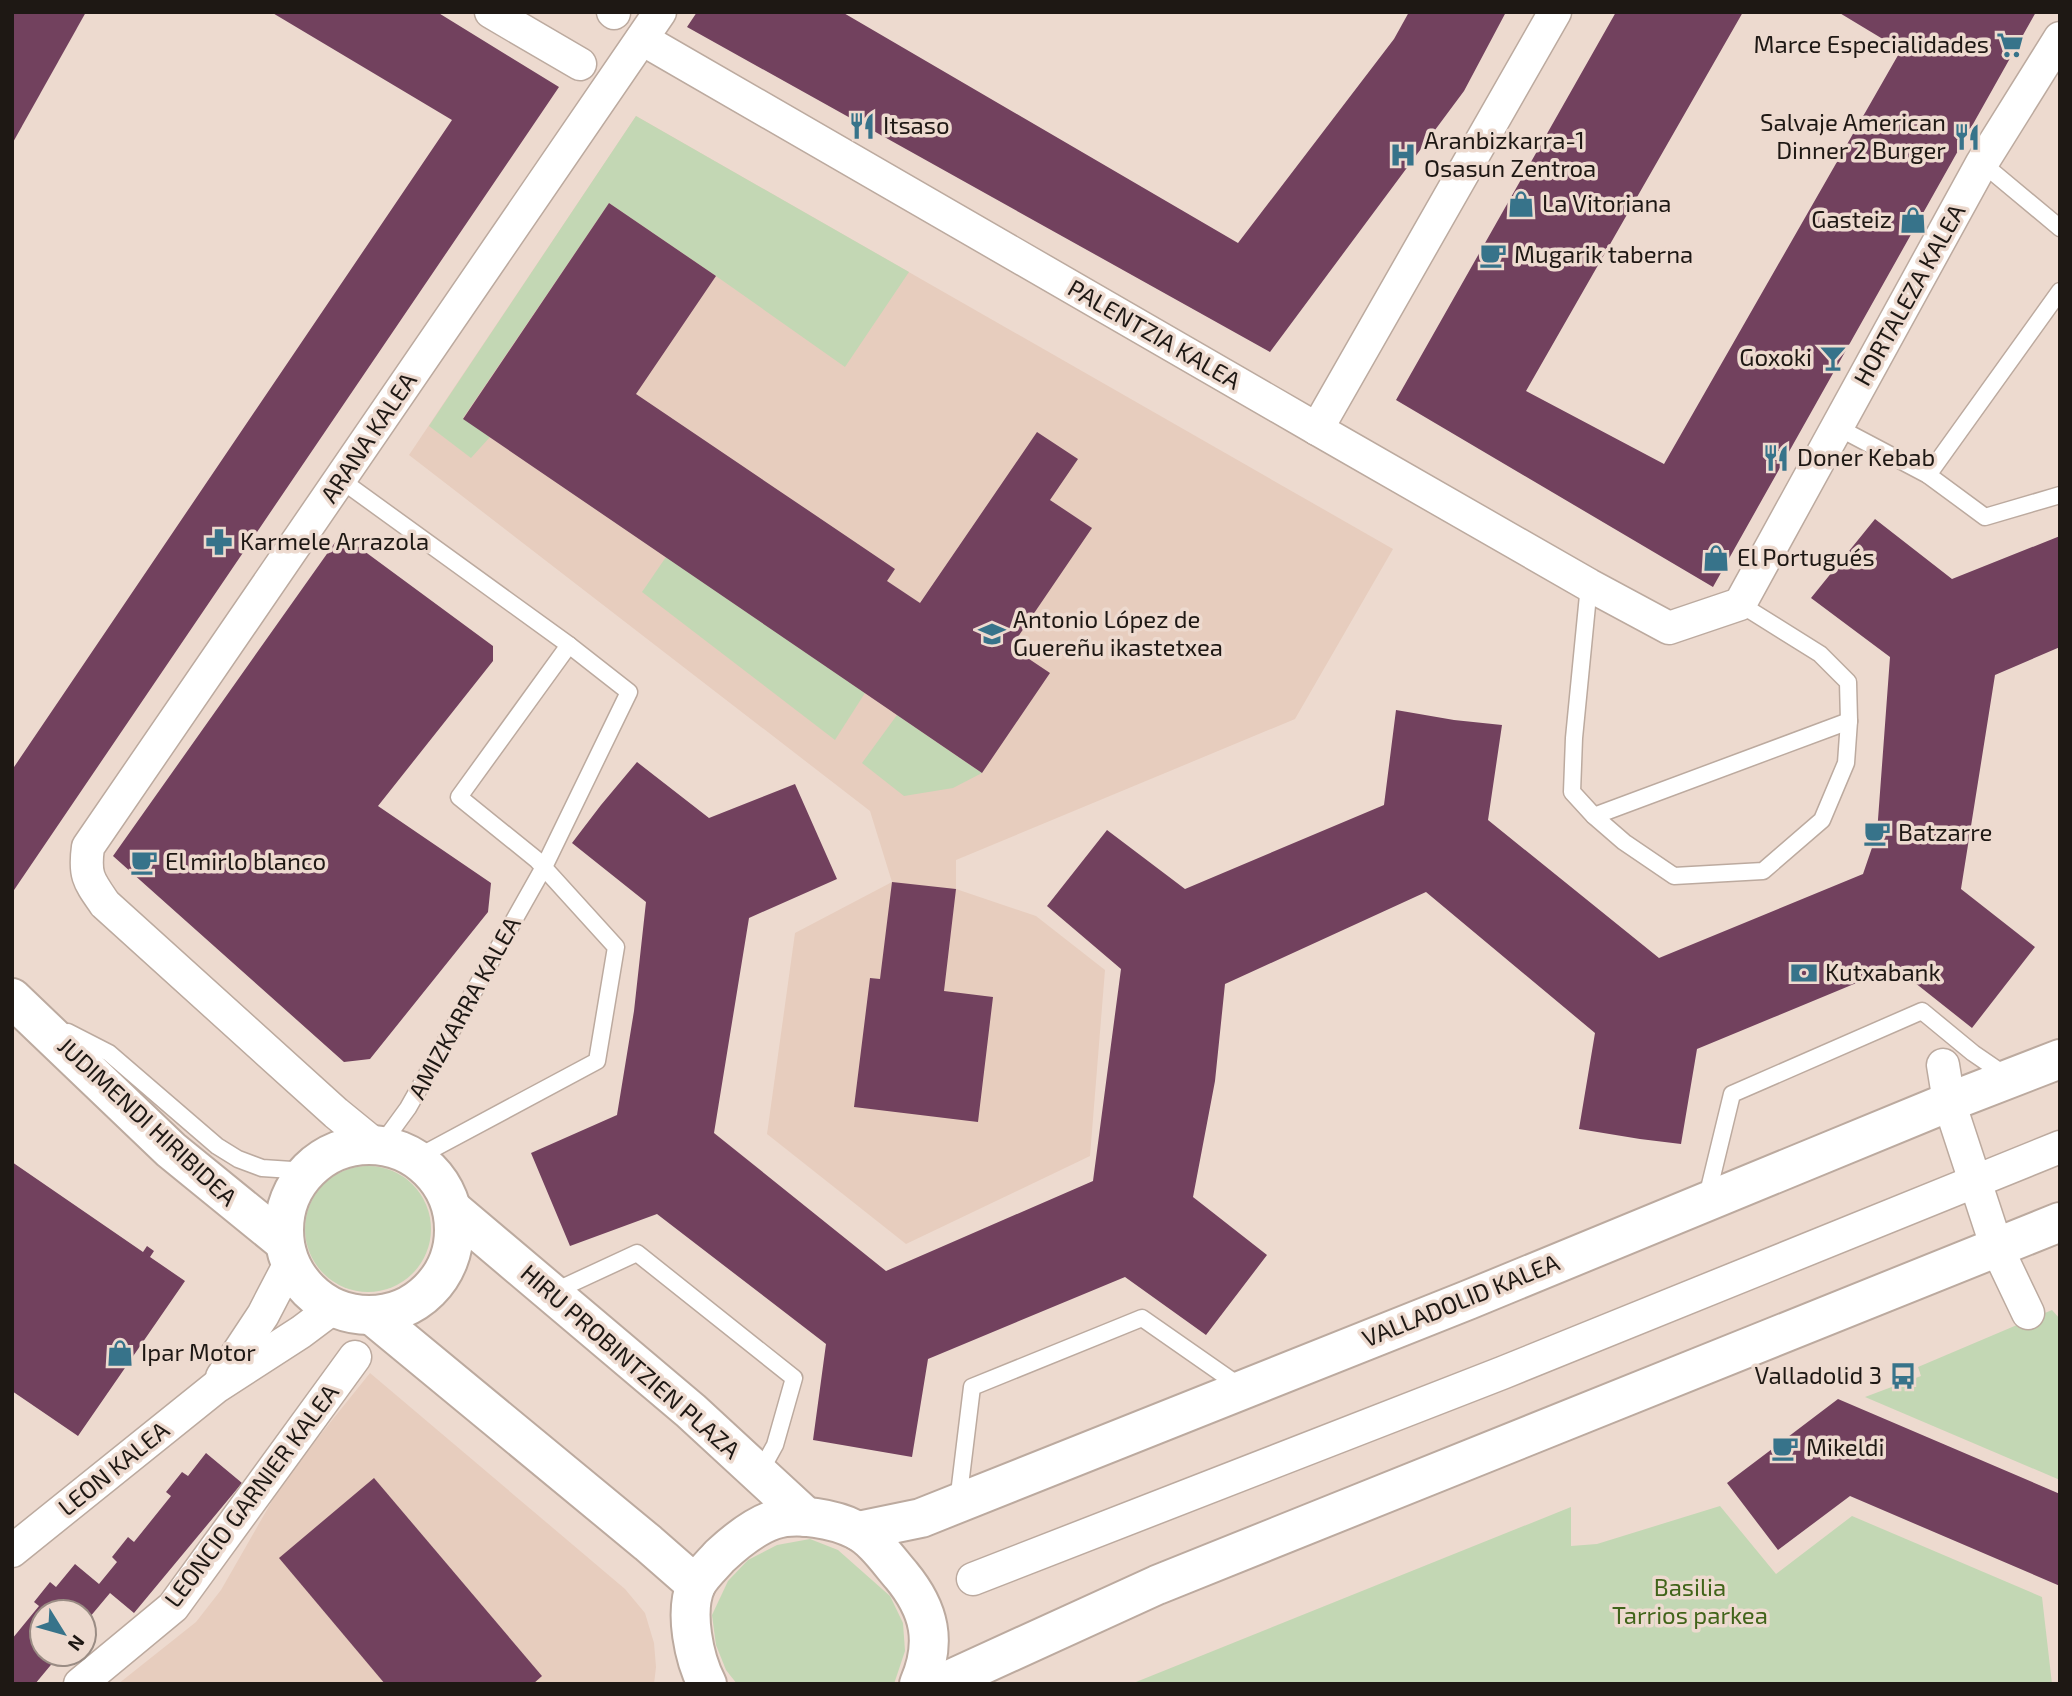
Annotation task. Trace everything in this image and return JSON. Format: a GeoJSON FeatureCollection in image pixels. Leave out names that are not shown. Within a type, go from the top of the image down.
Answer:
{"type":"FeatureCollection","features":[{"type":"Feature","properties":{"kind":"main road","name":"JUDIMENDI HIRIBIDEA"},"geometry":{"type":"LineString","coordinates":[[20,1005],[172,1150],[287,1252]]}},
{"type":"Feature","properties":{"kind":"main road","name":"VALLADOLID KALEA"},"geometry":{"type":"LineString","coordinates":[[858,1531],[921,1518],[1468,1300],[2060,1059]]}},
{"type":"Feature","properties":{"kind":"main road","name":"HIRU PROBINTZIEN PLAZA"},"geometry":{"type":"LineString","coordinates":[[356,1145],[399,1149],[416,1158],[439,1180],[452,1209],[454,1234],[450,1258],[438,1281],[420,1299],[398,1311],[373,1315],[352,1314],[333,1308],[300,1282],[287,1252],[285,1216],[292,1192],[307,1171],[322,1159],[338,1150],[356,1145]]}},
{"type":"Feature","properties":{"kind":"main road","name":"HIRU PROBINTZIEN PLAZA"},"geometry":{"type":"LineString","coordinates":[[452,1209],[691,1411],[806,1517]]}},
{"type":"Feature","properties":{"kind":"main road"},"geometry":{"type":"LineString","coordinates":[[940,1684],[1157,1585],[2060,1222]]}},
{"type":"Feature","properties":{"kind":"main road"},"geometry":{"type":"LineString","coordinates":[[373,1315],[696,1585]]}},
{"type":"Feature","properties":{"kind":"main road"},"geometry":{"type":"LineString","coordinates":[[705,1683],[692,1641],[691,1612],[696,1585],[715,1561],[752,1530],[774,1519],[806,1517],[836,1522],[858,1531],[877,1547],[909,1585],[927,1620],[930,1639],[926,1667],[919,1684]]}},
{"type":"Feature","properties":{"kind":"street"},"geometry":{"type":"LineString","coordinates":[[491,12],[580,64]]}},
{"type":"Feature","properties":{"kind":"street","name":"ARANA KALEA"},"geometry":{"type":"LineString","coordinates":[[105,904],[88,880],[88,847],[660,12]]}},
{"type":"Feature","properties":{"kind":"street"},"geometry":{"type":"LineString","coordinates":[[1317,429],[1555,12]]}},
{"type":"Feature","properties":{"kind":"street","name":"HORTALEZA KALEA"},"geometry":{"type":"LineString","coordinates":[[1740,604],[1982,163],[2060,38]]}},
{"type":"Feature","properties":{"kind":"street","name":"PALENTZIA KALEA"},"geometry":{"type":"LineString","coordinates":[[642,40],[1589,585],[1669,628],[1740,604]]}},
{"type":"Feature","properties":{"kind":"street","name":"HIRU PROBINTZIEN PLAZA"},"geometry":{"type":"LineString","coordinates":[[105,904],[336,1113],[377,1145]]}},
{"type":"Feature","properties":{"kind":"street"},"geometry":{"type":"LineString","coordinates":[[1943,1065],[1949,1102],[1997,1248],[2028,1313]]}},
{"type":"Feature","properties":{"kind":"street"},"geometry":{"type":"LineString","coordinates":[[973,1579],[1515,1368],[2060,1147]]}},
{"type":"Feature","properties":{"kind":"street","name":"LEON KALEA"},"geometry":{"type":"LineString","coordinates":[[216,1387],[263,1315],[287,1252]]}},
{"type":"Feature","properties":{"kind":"street","name":"LEON KALEA"},"geometry":{"type":"LineString","coordinates":[[12,1551],[216,1387],[302,1332],[333,1308]]}},
{"type":"Feature","properties":{"kind":"street","name":"LEONCIO GARNIER KALEA"},"geometry":{"type":"LineString","coordinates":[[80,1684],[173,1607],[355,1357]]}},
{"type":"Feature","properties":{"kind":"lane"},"geometry":{"type":"LineString","coordinates":[[1982,163],[2060,228]]}},
{"type":"Feature","properties":{"kind":"lane"},"geometry":{"type":"LineString","coordinates":[[1928,475],[2060,290]]}},
{"type":"Feature","properties":{"kind":"lane"},"geometry":{"type":"LineString","coordinates":[[1837,427],[1928,475],[1985,517],[2060,495]]}},
{"type":"Feature","properties":{"kind":"lane","name":"AMIZKARRA KALEA"},"geometry":{"type":"LineString","coordinates":[[341,480],[569,645],[629,692],[544,867],[408,1108],[377,1145]]}},
{"type":"Feature","properties":{"kind":"lane"},"geometry":{"type":"LineString","coordinates":[[1589,585],[1574,738],[1572,792],[1624,842],[1674,876],[1763,871],[1822,820],[1846,763],[1848,682],[1820,654],[1740,604]]}},
{"type":"Feature","properties":{"kind":"lane"},"geometry":{"type":"LineString","coordinates":[[416,1158],[597,1060],[616,947],[544,867],[459,797],[569,645]]}},
{"type":"Feature","properties":{"kind":"lane"},"geometry":{"type":"LineString","coordinates":[[1594,816],[1849,720]]}},
{"type":"Feature","properties":{"kind":"lane"},"geometry":{"type":"LineString","coordinates":[[20,1005],[109,1054],[217,1146],[238,1159],[262,1168],[307,1171]]}},
{"type":"Feature","properties":{"kind":"lane"},"geometry":{"type":"LineString","coordinates":[[1706,1201],[1732,1094],[1922,1011],[2010,1079]]}},
{"type":"Feature","properties":{"kind":"lane"},"geometry":{"type":"LineString","coordinates":[[551,1293],[637,1253],[794,1378],[775,1445],[758,1474]]}},
{"type":"Feature","properties":{"kind":"lane"},"geometry":{"type":"LineString","coordinates":[[958,1503],[972,1387],[1142,1318],[1243,1388]]}},
{"type":"Feature","properties":{"kind":"shaded area","name":"Antonio López de Guereñu ikastetxea"},"geometry":{"type":"Polygon","coordinates":[[[636,116],[1393,549],[1295,719],[956,860],[956,889],[1036,916],[1105,970],[1090,1156],[906,1244],[767,1134],[795,933],[892,882],[870,811],[409,455],[636,116]]]}},
{"type":"Feature","properties":{"kind":"shaded area"},"geometry":{"type":"Polygon","coordinates":[[[370,1373],[625,1589],[645,1613],[654,1643],[654,1684],[118,1684],[196,1622],[221,1590],[284,1480],[370,1373]]]}},
{"type":"Feature","properties":{"kind":"green space"},"geometry":{"type":"Polygon","coordinates":[[[636,116],[909,272],[845,367],[609,203],[463,418],[490,437],[471,458],[429,426],[636,116]]]}},
{"type":"Feature","properties":{"kind":"green space"},"geometry":{"type":"Polygon","coordinates":[[[666,557],[865,693],[835,740],[642,592],[666,557]]]}},
{"type":"Feature","properties":{"kind":"green space"},"geometry":{"type":"Polygon","coordinates":[[[897,715],[982,773],[953,788],[904,796],[862,763],[897,715]]]}},
{"type":"Feature","properties":{"kind":"green space"},"geometry":{"type":"Polygon","coordinates":[[[368,1166],[392,1171],[413,1184],[426,1205],[431,1229],[426,1253],[413,1274],[392,1287],[368,1292],[344,1287],[323,1274],[310,1253],[305,1229],[310,1205],[323,1184],[344,1171],[368,1166]]]}},
{"type":"Feature","properties":{"kind":"green space"},"geometry":{"type":"Polygon","coordinates":[[[2052,1310],[2060,1319],[2060,1480],[1865,1397],[1921,1376],[1918,1367],[2052,1310]]]}},
{"type":"Feature","properties":{"kind":"green space","name":"Basilia Tarrios parkea"},"geometry":{"type":"Polygon","coordinates":[[[1720,1506],[1776,1574],[1852,1516],[2042,1597],[2052,1684],[1131,1684],[1571,1507],[1571,1546],[1597,1544],[1720,1506]]]}},
{"type":"Feature","properties":{"kind":"green space"},"geometry":{"type":"Polygon","coordinates":[[[810,1539],[838,1550],[890,1596],[903,1623],[905,1651],[894,1684],[737,1684],[726,1670],[716,1645],[712,1615],[728,1581],[748,1560],[777,1545],[810,1539]]]}},
{"type":"Feature","properties":{"kind":"building"},"geometry":{"type":"Polygon","coordinates":[[[12,12],[86,12],[12,144],[12,12]]]}},
{"type":"Feature","properties":{"kind":"building"},"geometry":{"type":"Polygon","coordinates":[[[271,12],[437,12],[559,87],[12,893],[12,770],[452,120],[271,12]]]}},
{"type":"Feature","properties":{"kind":"building"},"geometry":{"type":"Polygon","coordinates":[[[697,12],[842,12],[1238,243],[1394,39],[1409,12],[1506,12],[1464,91],[1270,352],[687,27],[697,12]]]}},
{"type":"Feature","properties":{"kind":"building"},"geometry":{"type":"Polygon","coordinates":[[[1616,12],[1743,12],[1526,391],[1664,464],[1901,50],[1838,12],[2036,12],[1713,587],[1396,400],[1616,12]]]}},
{"type":"Feature","properties":{"kind":"building"},"geometry":{"type":"Polygon","coordinates":[[[609,203],[716,276],[636,394],[895,569],[887,581],[920,603],[1037,432],[1078,459],[1050,500],[1092,528],[1011,647],[1050,673],[982,773],[463,419],[609,203]]]}},
{"type":"Feature","properties":{"kind":"building"},"geometry":{"type":"Polygon","coordinates":[[[1875,519],[1952,579],[2060,536],[2060,647],[1995,675],[1961,889],[2035,947],[1972,1028],[1895,967],[1697,1049],[1681,1144],[1579,1129],[1595,1033],[1426,892],[1225,984],[1215,1081],[1193,1197],[1267,1255],[1206,1335],[1125,1277],[928,1359],[912,1457],[813,1440],[826,1344],[657,1214],[570,1246],[531,1153],[617,1115],[634,1011],[646,902],[572,843],[637,762],[709,818],[795,784],[837,879],[749,918],[714,1133],[886,1271],[1093,1181],[1121,969],[1047,906],[1107,830],[1185,889],[1384,805],[1396,710],[1502,725],[1488,820],[1659,958],[1863,874],[1877,833],[1890,657],[1811,598],[1875,519]]]}},
{"type":"Feature","properties":{"kind":"building"},"geometry":{"type":"Polygon","coordinates":[[[341,534],[493,646],[493,661],[378,806],[491,883],[488,912],[370,1059],[344,1062],[113,856],[341,534]]]}},
{"type":"Feature","properties":{"kind":"building"},"geometry":{"type":"Polygon","coordinates":[[[892,882],[956,889],[944,991],[993,997],[978,1122],[854,1107],[870,978],[880,979],[892,882]]]}},
{"type":"Feature","properties":{"kind":"building"},"geometry":{"type":"Polygon","coordinates":[[[12,1162],[143,1252],[147,1246],[154,1251],[150,1257],[185,1281],[78,1436],[12,1391],[12,1162]]]}},
{"type":"Feature","properties":{"kind":"building"},"geometry":{"type":"Polygon","coordinates":[[[1838,1399],[2060,1494],[2060,1586],[1850,1496],[1778,1550],[1727,1483],[1838,1399]]]}},
{"type":"Feature","properties":{"kind":"building"},"geometry":{"type":"Polygon","coordinates":[[[206,1453],[242,1483],[134,1613],[110,1593],[98,1607],[98,1598],[37,1598],[50,1582],[56,1587],[75,1564],[99,1584],[117,1562],[112,1557],[128,1537],[134,1542],[171,1496],[166,1492],[182,1472],[188,1476],[206,1453]]]}},
{"type":"Feature","properties":{"kind":"building"},"geometry":{"type":"Polygon","coordinates":[[[374,1478],[542,1676],[533,1684],[385,1684],[279,1558],[374,1478]]]}},
{"type":"Feature","properties":{"kind":"building"},"geometry":{"type":"Polygon","coordinates":[[[28,1619],[28,1668],[48,1668],[35,1684],[12,1684],[12,1639],[28,1619]]]}},
{"type":"Feature","properties":{"kind":"place","name":"Marce Especialidades"},"geometry":{"type":"Point","coordinates":[2010,45]}},
{"type":"Feature","properties":{"kind":"place","name":"Itsaso"},"geometry":{"type":"Point","coordinates":[862,126]}},
{"type":"Feature","properties":{"kind":"place","name":"Salvaje American Dinner 2 Burger"},"geometry":{"type":"Point","coordinates":[1967,137]}},
{"type":"Feature","properties":{"kind":"place","name":"Aranbizkarra-1 Osasun Zentroa"},"geometry":{"type":"Point","coordinates":[1403,155]}},
{"type":"Feature","properties":{"kind":"place","name":"La Vitoriana"},"geometry":{"type":"Point","coordinates":[1521,204]}},
{"type":"Feature","properties":{"kind":"place","name":"Gasteiz"},"geometry":{"type":"Point","coordinates":[1913,220]}},
{"type":"Feature","properties":{"kind":"place","name":"Mugarik taberna"},"geometry":{"type":"Point","coordinates":[1493,255]}},
{"type":"Feature","properties":{"kind":"place","name":"Goxoki"},"geometry":{"type":"Point","coordinates":[1833,358]}},
{"type":"Feature","properties":{"kind":"place","name":"Doner Kebab"},"geometry":{"type":"Point","coordinates":[1776,458]}},
{"type":"Feature","properties":{"kind":"place","name":"Karmele Arrazola"},"geometry":{"type":"Point","coordinates":[219,542]}},
{"type":"Feature","properties":{"kind":"place","name":"El Portugués"},"geometry":{"type":"Point","coordinates":[1716,558]}},
{"type":"Feature","properties":{"kind":"place","name":"Antonio López de Guereñu ikastetxea"},"geometry":{"type":"Point","coordinates":[992,634]}},
{"type":"Feature","properties":{"kind":"place","name":"Batzarre"},"geometry":{"type":"Point","coordinates":[1877,833]}},
{"type":"Feature","properties":{"kind":"place","name":"El mirlo blanco"},"geometry":{"type":"Point","coordinates":[144,862]}},
{"type":"Feature","properties":{"kind":"place","name":"Kutxabank"},"geometry":{"type":"Point","coordinates":[1804,973]}},
{"type":"Feature","properties":{"kind":"place","name":"Ipar Motor"},"geometry":{"type":"Point","coordinates":[120,1353]}},
{"type":"Feature","properties":{"kind":"place","name":"Valladolid 3"},"geometry":{"type":"Point","coordinates":[1903,1376]}},
{"type":"Feature","properties":{"kind":"place","name":"Mikeldi"},"geometry":{"type":"Point","coordinates":[1785,1448]}}]}
